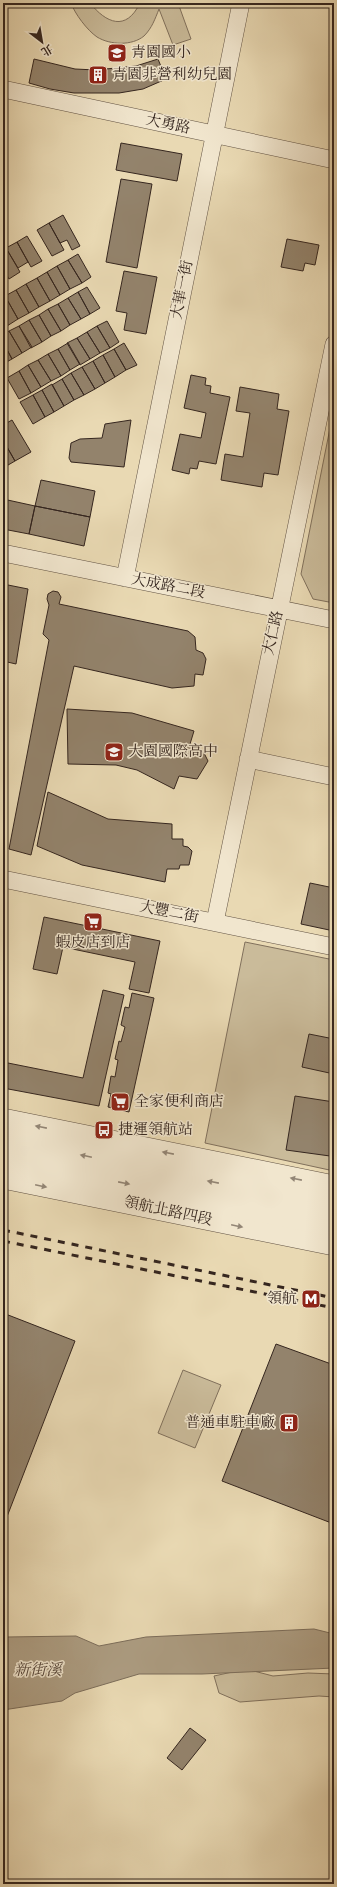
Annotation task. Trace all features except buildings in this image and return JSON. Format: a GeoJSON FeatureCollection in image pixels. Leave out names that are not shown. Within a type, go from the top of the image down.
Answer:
{"type":"FeatureCollection","features":[{"type":"Feature","properties":{"kind":"main road"},"geometry":{"type":"LineString","coordinates":[[3,1139],[334,1206]]}},
{"type":"Feature","properties":{"kind":"main road","name":"領航北路四段"},"geometry":{"type":"LineString","coordinates":[[3,1159],[334,1226]]}},
{"type":"Feature","properties":{"kind":"street","name":"大華一街"},"geometry":{"type":"LineString","coordinates":[[125,578],[241,3]]}},
{"type":"Feature","properties":{"kind":"street","name":"大勇路"},"geometry":{"type":"LineString","coordinates":[[3,89],[334,160]]}},
{"type":"Feature","properties":{"kind":"street","name":"大仁路"},"geometry":{"type":"LineString","coordinates":[[215,922],[334,344]]}},
{"type":"Feature","properties":{"kind":"street","name":"大成路二段"},"geometry":{"type":"LineString","coordinates":[[3,553],[334,620]]}},
{"type":"Feature","properties":{"kind":"street"},"geometry":{"type":"LineString","coordinates":[[248,758],[334,777]]}},
{"type":"Feature","properties":{"kind":"street","name":"大豐二街"},"geometry":{"type":"LineString","coordinates":[[3,879],[334,947]]}},
{"type":"Feature","properties":{"kind":"street"},"geometry":{"type":"LineString","coordinates":[[3,1119],[334,1186]]}},
{"type":"Feature","properties":{"kind":"street","name":"領航北路四段"},"geometry":{"type":"LineString","coordinates":[[3,1178],[334,1245]]}},
{"type":"Feature","properties":{"kind":"shaded area"},"geometry":{"type":"Polygon","coordinates":[[[71,3],[90,3],[103,16],[116,21],[122,21],[129,18],[140,3],[178,3],[191,39],[173,45],[159,9],[153,23],[144,36],[133,42],[127,43],[108,42],[97,37],[85,26],[78,17],[71,3]]]}},
{"type":"Feature","properties":{"kind":"shaded area"},"geometry":{"type":"Polygon","coordinates":[[[334,408],[334,603],[313,599],[301,574],[334,408]]]}},
{"type":"Feature","properties":{"kind":"shaded area"},"geometry":{"type":"Polygon","coordinates":[[[245,942],[334,960],[334,1171],[205,1143],[245,942]]]}},
{"type":"Feature","properties":{"kind":"shaded area"},"geometry":{"type":"Polygon","coordinates":[[[183,1370],[221,1385],[195,1448],[158,1433],[183,1370]]]}},
{"type":"Feature","properties":{"kind":"shaded area"},"geometry":{"type":"Polygon","coordinates":[[[246,1669],[273,1676],[308,1673],[334,1674],[334,1697],[319,1696],[240,1702],[219,1693],[214,1676],[246,1669]]]}},
{"type":"Feature","properties":{"kind":"water","name":"新街溪"},"geometry":{"type":"Polygon","coordinates":[[[314,1629],[334,1634],[334,1668],[202,1674],[139,1674],[75,1693],[62,1701],[3,1710],[3,1638],[6,1637],[76,1636],[99,1646],[146,1637],[314,1629]]]}},
{"type":"Feature","properties":{"kind":"railway"},"geometry":{"type":"LineString","coordinates":[[3,1230],[334,1298]]}},
{"type":"Feature","properties":{"kind":"railway"},"geometry":{"type":"LineString","coordinates":[[3,1241],[334,1308]]}},
{"type":"Feature","properties":{"kind":"place","name":"青園國小"},"geometry":{"type":"Point","coordinates":[117,53]}},
{"type":"Feature","properties":{"kind":"place","name":"青園非營利幼兒園"},"geometry":{"type":"Point","coordinates":[98,75]}},
{"type":"Feature","properties":{"kind":"place","name":"大園國際高中"},"geometry":{"type":"Point","coordinates":[114,752]}},
{"type":"Feature","properties":{"kind":"place","name":"蝦皮店到店"},"geometry":{"type":"Point","coordinates":[93,922]}},
{"type":"Feature","properties":{"kind":"place","name":"全家便利商店"},"geometry":{"type":"Point","coordinates":[120,1102]}},
{"type":"Feature","properties":{"kind":"place","name":"捷運領航站"},"geometry":{"type":"Point","coordinates":[104,1130]}},
{"type":"Feature","properties":{"kind":"place","name":"領航"},"geometry":{"type":"Point","coordinates":[311,1299]}},
{"type":"Feature","properties":{"kind":"place","name":"普通車駐車廠"},"geometry":{"type":"Point","coordinates":[289,1423]}}]}
